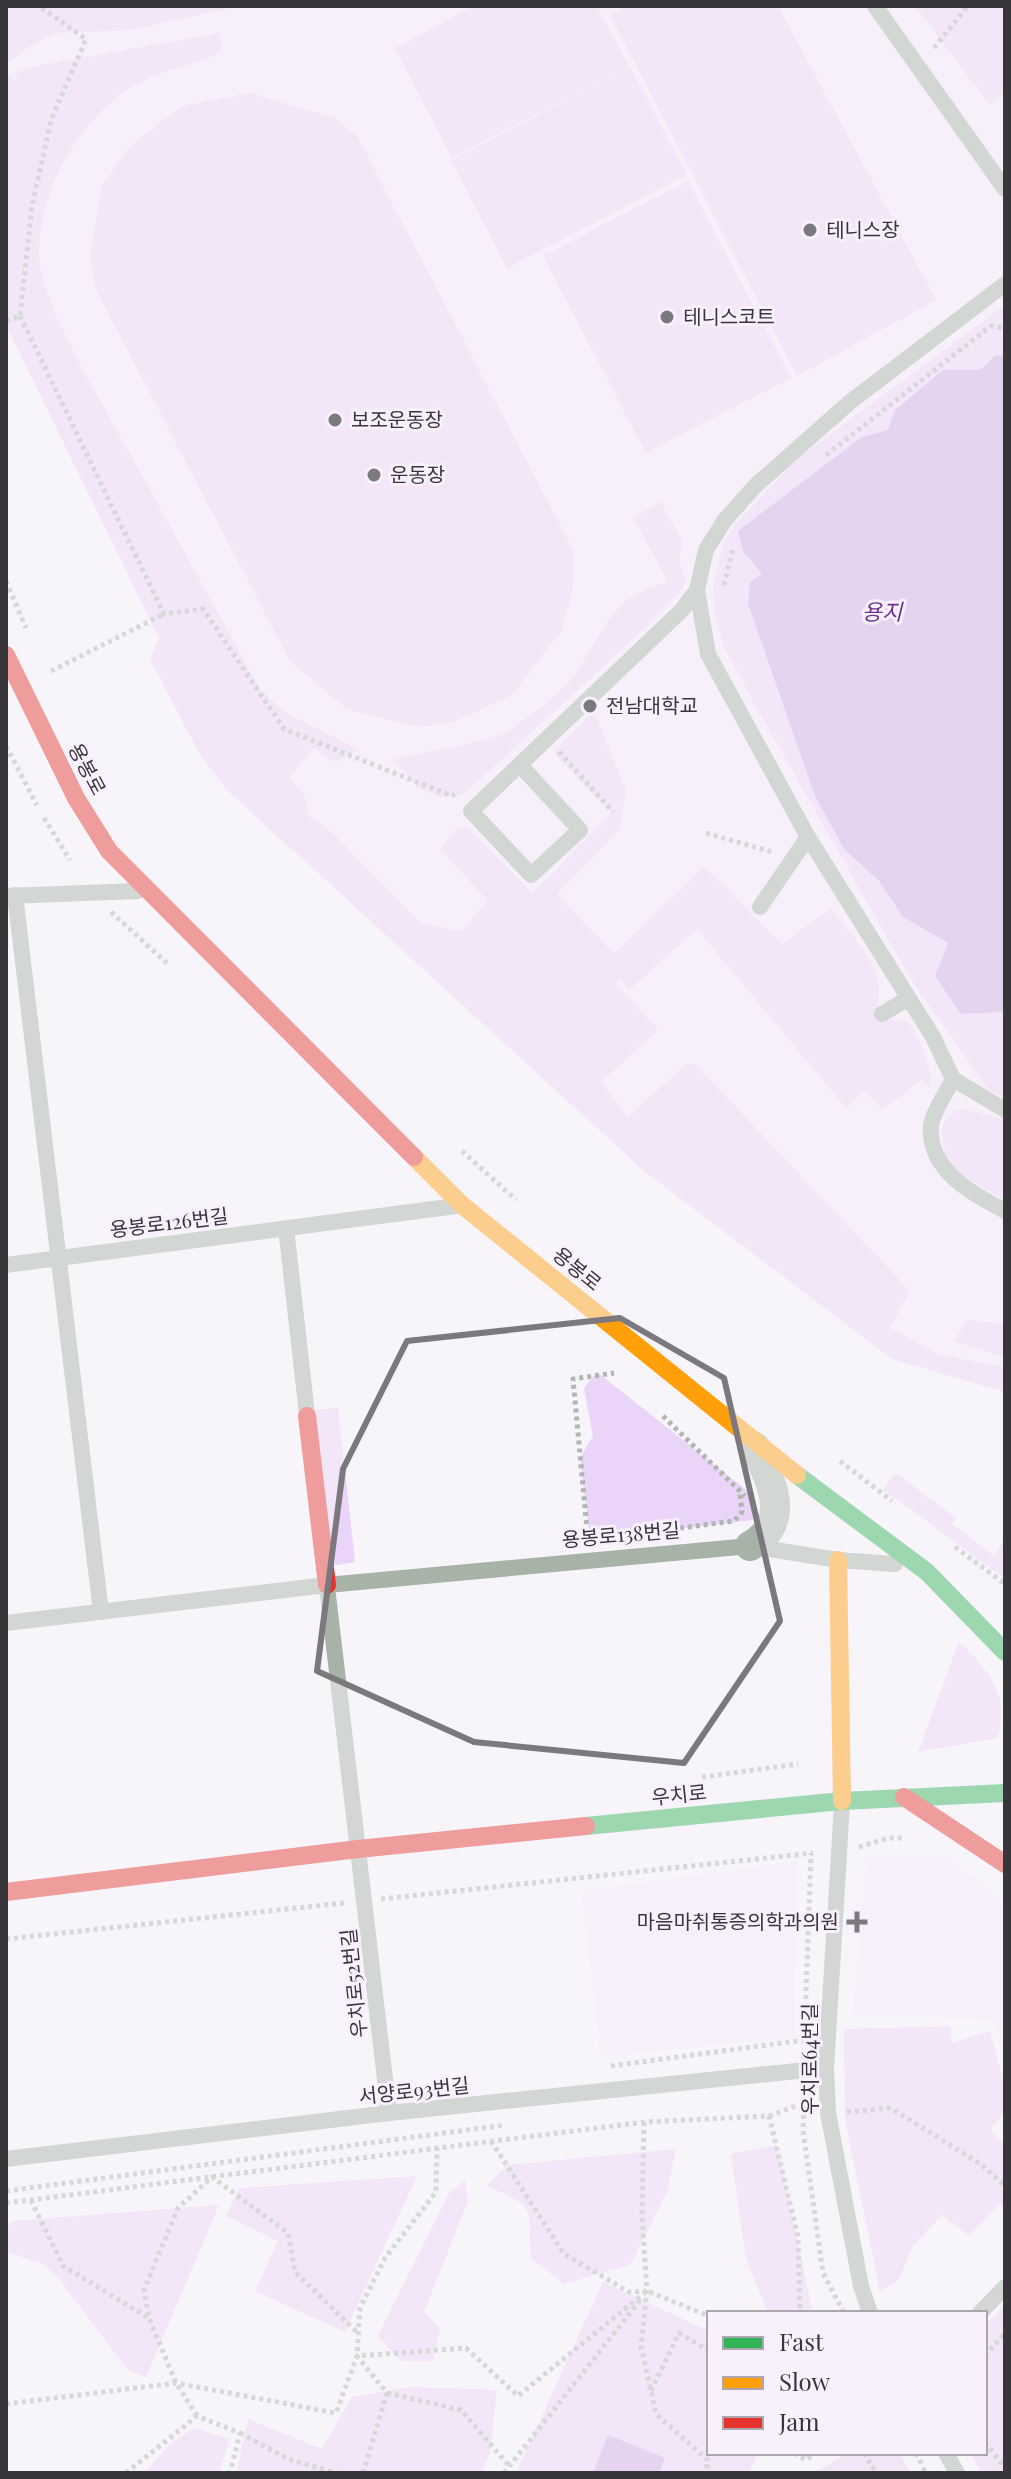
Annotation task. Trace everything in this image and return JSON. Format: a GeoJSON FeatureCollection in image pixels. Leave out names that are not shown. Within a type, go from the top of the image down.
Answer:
{"type":"FeatureCollection","features":[{"type":"Feature","properties":{"kind":"main road","name":"용봉로"},"geometry":{"type":"LineString","coordinates":[[7,661],[76,798],[109,851],[462,1205],[848,1516],[923,1568],[1005,1652]]}},
{"type":"Feature","properties":{"kind":"main road"},"geometry":{"type":"LineString","coordinates":[[307,1416],[327,1585]]}},
{"type":"Feature","properties":{"kind":"main road"},"geometry":{"type":"LineString","coordinates":[[838,1560],[842,1801]]}},
{"type":"Feature","properties":{"kind":"main road"},"geometry":{"type":"LineString","coordinates":[[923,1568],[992,1613]]}},
{"type":"Feature","properties":{"kind":"main road","name":"우치로"},"geometry":{"type":"LineString","coordinates":[[6,1892],[358,1849],[842,1801],[1005,1793]]}},
{"type":"Feature","properties":{"kind":"main road"},"geometry":{"type":"LineString","coordinates":[[904,1797],[1005,1864]]}},
{"type":"Feature","properties":{"kind":"street"},"geometry":{"type":"LineString","coordinates":[[750,1437],[770,1479],[775,1520],[767,1536],[750,1546]]}},
{"type":"Feature","properties":{"kind":"lane"},"geometry":{"type":"LineString","coordinates":[[875,6],[1005,189]]}},
{"type":"Feature","properties":{"kind":"lane"},"geometry":{"type":"LineString","coordinates":[[1005,284],[850,402],[755,486],[724,521],[706,550],[697,590],[708,654],[808,837],[933,1037],[953,1079],[1005,1110]]}},
{"type":"Feature","properties":{"kind":"lane"},"geometry":{"type":"LineString","coordinates":[[520,765],[580,830],[531,875],[471,811],[682,610],[697,590]]}},
{"type":"Feature","properties":{"kind":"lane"},"geometry":{"type":"LineString","coordinates":[[760,907],[808,837]]}},
{"type":"Feature","properties":{"kind":"lane"},"geometry":{"type":"LineString","coordinates":[[101,1612],[10,896],[147,890]]}},
{"type":"Feature","properties":{"kind":"lane"},"geometry":{"type":"LineString","coordinates":[[882,1014],[907,999]]}},
{"type":"Feature","properties":{"kind":"lane"},"geometry":{"type":"LineString","coordinates":[[953,1079],[931,1125],[937,1159],[965,1190],[1005,1211]]}},
{"type":"Feature","properties":{"kind":"lane","name":"용봉로126번길"},"geometry":{"type":"LineString","coordinates":[[6,1265],[462,1205]]}},
{"type":"Feature","properties":{"kind":"lane"},"geometry":{"type":"LineString","coordinates":[[286,1228],[307,1416]]}},
{"type":"Feature","properties":{"kind":"lane","name":"용봉로138번길"},"geometry":{"type":"LineString","coordinates":[[6,1623],[327,1585],[750,1546],[838,1560],[923,1568]]}},
{"type":"Feature","properties":{"kind":"lane"},"geometry":{"type":"LineString","coordinates":[[327,1585],[358,1849]]}},
{"type":"Feature","properties":{"kind":"lane","name":"우치로64번길"},"geometry":{"type":"LineString","coordinates":[[842,1801],[826,2068],[828,2113],[861,2286],[869,2311]]}},
{"type":"Feature","properties":{"kind":"lane","name":"우치로52번길"},"geometry":{"type":"LineString","coordinates":[[358,1849],[389,2113]]}},
{"type":"Feature","properties":{"kind":"lane","name":"서양로93번길"},"geometry":{"type":"LineString","coordinates":[[6,2159],[389,2113],[826,2068]]}},
{"type":"Feature","properties":{"kind":"lane"},"geometry":{"type":"LineString","coordinates":[[982,2311],[1005,2287]]}},
{"type":"Feature","properties":{"kind":"lane"},"geometry":{"type":"LineString","coordinates":[[947,2455],[957,2473]]}},
{"type":"Feature","properties":{"kind":"path"},"geometry":{"type":"LineString","coordinates":[[39,6],[86,39],[51,120],[32,206],[20,316],[164,614]]}},
{"type":"Feature","properties":{"kind":"path"},"geometry":{"type":"LineString","coordinates":[[934,48],[968,6]]}},
{"type":"Feature","properties":{"kind":"path"},"geometry":{"type":"LineString","coordinates":[[6,321],[20,316]]}},
{"type":"Feature","properties":{"kind":"path"},"geometry":{"type":"LineString","coordinates":[[815,464],[991,326],[1005,328]]}},
{"type":"Feature","properties":{"kind":"path"},"geometry":{"type":"LineString","coordinates":[[724,585],[736,535]]}},
{"type":"Feature","properties":{"kind":"path"},"geometry":{"type":"LineString","coordinates":[[6,581],[29,634]]}},
{"type":"Feature","properties":{"kind":"path"},"geometry":{"type":"LineString","coordinates":[[41,660],[46,673],[164,614],[203,609],[284,729],[452,796]]}},
{"type":"Feature","properties":{"kind":"path"},"geometry":{"type":"LineString","coordinates":[[547,738],[613,812]]}},
{"type":"Feature","properties":{"kind":"path"},"geometry":{"type":"LineString","coordinates":[[706,833],[792,858]]}},
{"type":"Feature","properties":{"kind":"path"},"geometry":{"type":"LineString","coordinates":[[454,1144],[525,1208]]}},
{"type":"Feature","properties":{"kind":"path"},"geometry":{"type":"LineString","coordinates":[[588,1540],[573,1379],[619,1372]]}},
{"type":"Feature","properties":{"kind":"path"},"geometry":{"type":"LineString","coordinates":[[6,1939],[837,1851],[888,1838],[920,1839]]}},
{"type":"Feature","properties":{"kind":"path"},"geometry":{"type":"LineString","coordinates":[[811,1853],[803,2130],[823,2273],[843,2311]]}},
{"type":"Feature","properties":{"kind":"path"},"geometry":{"type":"LineString","coordinates":[[608,2066],[804,2040]]}},
{"type":"Feature","properties":{"kind":"path"},"geometry":{"type":"LineString","coordinates":[[840,2100],[843,2113],[891,2108],[982,2165],[1005,2186]]}},
{"type":"Feature","properties":{"kind":"path"},"geometry":{"type":"LineString","coordinates":[[6,2203],[644,2122],[769,2116],[804,2103]]}},
{"type":"Feature","properties":{"kind":"path"},"geometry":{"type":"LineString","coordinates":[[769,2116],[798,2237],[800,2311]]}},
{"type":"Feature","properties":{"kind":"path"},"geometry":{"type":"LineString","coordinates":[[644,2122],[642,2214],[647,2291],[641,2346],[656,2414],[709,2457],[706,2473]]}},
{"type":"Feature","properties":{"kind":"path"},"geometry":{"type":"LineString","coordinates":[[6,2191],[512,2124]]}},
{"type":"Feature","properties":{"kind":"path"},"geometry":{"type":"LineString","coordinates":[[491,2141],[564,2254],[629,2292],[647,2291],[707,2315]]}},
{"type":"Feature","properties":{"kind":"path"},"geometry":{"type":"LineString","coordinates":[[6,2404],[176,2383],[336,2413],[357,2356],[360,2308],[385,2258],[436,2192],[437,2148]]}},
{"type":"Feature","properties":{"kind":"path"},"geometry":{"type":"LineString","coordinates":[[212,2177],[178,2208],[144,2290],[149,2318],[176,2383],[197,2416],[240,2433],[288,2459],[336,2473]]}},
{"type":"Feature","properties":{"kind":"path"},"geometry":{"type":"LineString","coordinates":[[212,2177],[288,2233],[295,2272],[358,2333]]}},
{"type":"Feature","properties":{"kind":"path"},"geometry":{"type":"LineString","coordinates":[[31,2200],[63,2266],[149,2318]]}},
{"type":"Feature","properties":{"kind":"path"},"geometry":{"type":"LineString","coordinates":[[357,2356],[466,2348],[518,2396],[647,2291]]}},
{"type":"Feature","properties":{"kind":"path"},"geometry":{"type":"LineString","coordinates":[[504,2473],[647,2291]]}},
{"type":"Feature","properties":{"kind":"path"},"geometry":{"type":"LineString","coordinates":[[651,2392],[679,2333],[707,2350]]}},
{"type":"Feature","properties":{"kind":"path"},"geometry":{"type":"LineString","coordinates":[[987,2354],[1005,2333]]}},
{"type":"Feature","properties":{"kind":"path"},"geometry":{"type":"LineString","coordinates":[[357,2356],[387,2393],[461,2410],[509,2466]]}},
{"type":"Feature","properties":{"kind":"path"},"geometry":{"type":"LineString","coordinates":[[363,2473],[387,2393]]}},
{"type":"Feature","properties":{"kind":"path"},"geometry":{"type":"LineString","coordinates":[[126,2473],[197,2416]]}},
{"type":"Feature","properties":{"kind":"path"},"geometry":{"type":"LineString","coordinates":[[230,2473],[240,2433]]}},
{"type":"Feature","properties":{"kind":"path"},"geometry":{"type":"LineString","coordinates":[[987,2444],[1004,2464]]}},
{"type":"Feature","properties":{"kind":"path"},"geometry":{"type":"LineString","coordinates":[[865,2455],[876,2473]]}},
{"type":"Feature","properties":{"kind":"path"},"geometry":{"type":"LineString","coordinates":[[917,2455],[926,2473]]}},
{"type":"Feature","properties":{"kind":"highlighted area"},"geometry":{"type":"Polygon","coordinates":[[[620,1318],[724,1378],[780,1621],[684,1763],[474,1742],[317,1671],[343,1469],[407,1341],[620,1318]]]}},
{"type":"Feature","properties":{"kind":"shaded area","name":"전남대학교"},"geometry":{"type":"Polygon","coordinates":[[[6,6],[1005,6],[1005,1392],[892,1359],[644,1171],[328,879],[261,824],[226,789],[199,753],[150,659],[159,638],[6,325],[6,6]]]}},
{"type":"Feature","properties":{"kind":"shaded area"},"geometry":{"type":"Polygon","coordinates":[[[6,6],[238,6],[131,30],[55,33],[28,47],[6,65],[6,6]]]}},
{"type":"Feature","properties":{"kind":"shaded area"},"geometry":{"type":"Polygon","coordinates":[[[474,6],[597,6],[629,66],[452,158],[395,48],[474,6]]]}},
{"type":"Feature","properties":{"kind":"shaded area","name":"테니스장"},"geometry":{"type":"Polygon","coordinates":[[[627,6],[778,6],[936,300],[797,376],[610,15],[627,6]]]}},
{"type":"Feature","properties":{"kind":"shaded area"},"geometry":{"type":"Polygon","coordinates":[[[915,6],[1005,6],[1005,91],[990,105],[915,6]]]}},
{"type":"Feature","properties":{"kind":"shaded area"},"geometry":{"type":"Polygon","coordinates":[[[219,33],[222,50],[135,85],[108,104],[92,121],[70,150],[54,182],[43,217],[39,253],[49,296],[85,374],[260,689],[283,711],[358,749],[335,762],[314,748],[290,777],[304,796],[310,817],[332,832],[420,923],[461,931],[488,901],[440,849],[456,830],[467,827],[533,893],[612,813],[553,752],[594,711],[626,791],[620,829],[557,894],[614,954],[703,867],[782,944],[831,908],[873,966],[878,978],[877,1004],[884,1018],[908,1022],[917,1037],[927,1061],[931,1087],[922,1080],[883,1109],[864,1090],[846,1108],[697,929],[629,990],[619,978],[616,983],[658,1030],[601,1082],[628,1117],[686,1064],[695,1064],[910,1291],[890,1328],[940,1355],[1005,1367],[1005,1392],[892,1359],[644,1171],[226,789],[199,753],[150,659],[159,638],[6,325],[6,145],[10,139],[6,140],[6,73],[15,81],[17,72],[31,67],[219,33]]]}},
{"type":"Feature","properties":{"kind":"shaded area"},"geometry":{"type":"Polygon","coordinates":[[[630,67],[687,175],[507,268],[451,160],[630,67]]]}},
{"type":"Feature","properties":{"kind":"shaded area","name":"보조운동장"},"geometry":{"type":"Polygon","coordinates":[[[251,93],[334,118],[357,136],[574,552],[573,589],[562,630],[511,696],[450,723],[418,727],[347,709],[290,661],[95,288],[90,258],[102,186],[130,146],[182,106],[251,93]]]}},
{"type":"Feature","properties":{"kind":"shaded area","name":"테니스코트"},"geometry":{"type":"Polygon","coordinates":[[[688,181],[791,378],[646,453],[543,256],[688,181]]]}},
{"type":"Feature","properties":{"kind":"shaded area"},"geometry":{"type":"Polygon","coordinates":[[[1005,305],[1005,355],[995,356],[980,370],[896,410],[888,430],[862,437],[744,553],[762,575],[748,604],[815,796],[844,849],[879,881],[903,917],[948,943],[961,1014],[1005,1012],[1005,1098],[988,1089],[912,981],[724,647],[715,614],[713,586],[723,544],[737,522],[797,459],[1005,305]]]}},
{"type":"Feature","properties":{"kind":"shaded area"},"geometry":{"type":"Polygon","coordinates":[[[661,502],[682,541],[679,559],[686,581],[683,588],[644,629],[465,793],[441,798],[419,788],[393,760],[487,739],[511,729],[567,684],[620,607],[648,588],[668,582],[633,517],[661,502]]]}},
{"type":"Feature","properties":{"kind":"shaded area"},"geometry":{"type":"Polygon","coordinates":[[[964,1109],[1005,1119],[1005,1199],[963,1174],[945,1152],[942,1126],[954,1111],[964,1109]]]}},
{"type":"Feature","properties":{"kind":"shaded area"},"geometry":{"type":"Polygon","coordinates":[[[967,1320],[1005,1324],[1005,1357],[954,1341],[967,1320]]]}},
{"type":"Feature","properties":{"kind":"shaded area"},"geometry":{"type":"Polygon","coordinates":[[[597,1372],[750,1493],[753,1520],[590,1540],[580,1458],[593,1436],[584,1388],[597,1372]]]}},
{"type":"Feature","properties":{"kind":"shaded area"},"geometry":{"type":"Polygon","coordinates":[[[338,1408],[355,1562],[332,1566],[314,1410],[338,1408]]]}},
{"type":"Feature","properties":{"kind":"shaded area"},"geometry":{"type":"Polygon","coordinates":[[[896,1473],[956,1518],[952,1524],[995,1556],[1005,1536],[1005,1579],[883,1489],[896,1473]]]}},
{"type":"Feature","properties":{"kind":"shaded area"},"geometry":{"type":"Polygon","coordinates":[[[959,1642],[987,1673],[999,1697],[1001,1723],[997,1738],[918,1752],[959,1642]]]}},
{"type":"Feature","properties":{"kind":"shaded area"},"geometry":{"type":"Polygon","coordinates":[[[947,1855],[1005,1904],[1005,2059],[993,2020],[852,2014],[866,1858],[947,1855]]]}},
{"type":"Feature","properties":{"kind":"shaded area"},"geometry":{"type":"Polygon","coordinates":[[[797,1861],[794,2037],[601,2057],[580,1891],[797,1861]]]}},
{"type":"Feature","properties":{"kind":"shaded area"},"geometry":{"type":"Polygon","coordinates":[[[950,2026],[952,2043],[990,2031],[1005,2088],[1005,2111],[990,2130],[1005,2145],[1005,2209],[1000,2204],[969,2236],[942,2215],[913,2246],[899,2279],[880,2292],[845,2120],[844,2029],[950,2026]]]}},
{"type":"Feature","properties":{"kind":"shaded area"},"geometry":{"type":"Polygon","coordinates":[[[777,2145],[813,2311],[767,2311],[746,2259],[731,2154],[777,2145]]]}},
{"type":"Feature","properties":{"kind":"shaded area"},"geometry":{"type":"Polygon","coordinates":[[[676,2149],[667,2192],[631,2264],[564,2284],[531,2258],[529,2218],[523,2204],[487,2186],[507,2165],[676,2149]]]}},
{"type":"Feature","properties":{"kind":"shaded area"},"geometry":{"type":"Polygon","coordinates":[[[417,2176],[345,2332],[255,2291],[278,2241],[226,2216],[239,2188],[417,2176]]]}},
{"type":"Feature","properties":{"kind":"shaded area"},"geometry":{"type":"Polygon","coordinates":[[[465,2180],[468,2201],[424,2312],[440,2329],[433,2361],[401,2361],[378,2336],[449,2193],[465,2180]]]}},
{"type":"Feature","properties":{"kind":"shaded area"},"geometry":{"type":"Polygon","coordinates":[[[219,2205],[146,2377],[128,2370],[59,2279],[43,2264],[6,2252],[6,2227],[13,2221],[219,2205]]]}},
{"type":"Feature","properties":{"kind":"shaded area"},"geometry":{"type":"Polygon","coordinates":[[[603,2282],[707,2330],[707,2455],[757,2455],[749,2473],[516,2473],[603,2282]]]}},
{"type":"Feature","properties":{"kind":"shaded area"},"geometry":{"type":"Polygon","coordinates":[[[1005,2305],[1005,2473],[981,2473],[971,2455],[987,2455],[987,2323],[1005,2305]]]}},
{"type":"Feature","properties":{"kind":"shaded area"},"geometry":{"type":"Polygon","coordinates":[[[412,2387],[497,2390],[490,2453],[482,2473],[236,2473],[248,2419],[322,2449],[352,2397],[412,2387]]]}},
{"type":"Feature","properties":{"kind":"shaded area"},"geometry":{"type":"Polygon","coordinates":[[[194,2428],[230,2439],[219,2473],[144,2473],[171,2443],[194,2428]]]}},
{"type":"Feature","properties":{"kind":"shaded area"},"geometry":{"type":"Polygon","coordinates":[[[844,2455],[901,2455],[910,2473],[813,2473],[844,2455]]]}},
{"type":"Feature","properties":{"kind":"water","name":"용지"},"geometry":{"type":"Polygon","coordinates":[[[1005,355],[1005,1012],[961,1014],[935,976],[948,943],[903,917],[879,881],[844,849],[815,796],[748,604],[750,582],[762,574],[744,553],[738,531],[862,437],[888,430],[895,410],[943,370],[980,370],[995,356],[1005,355]]]}},
{"type":"Feature","properties":{"kind":"water"},"geometry":{"type":"Polygon","coordinates":[[[608,2435],[665,2458],[659,2473],[593,2473],[608,2435]]]}},
{"type":"Feature","properties":{"kind":"traffic: fast"},"geometry":{"type":"LineString","coordinates":[[797,1475],[927,1572],[1005,1652]]}},
{"type":"Feature","properties":{"kind":"traffic: fast"},"geometry":{"type":"LineString","coordinates":[[586,1826],[842,1801],[1005,1793]]}},
{"type":"Feature","properties":{"kind":"traffic: slow"},"geometry":{"type":"LineString","coordinates":[[414,1157],[462,1205],[797,1475]]}},
{"type":"Feature","properties":{"kind":"traffic: slow"},"geometry":{"type":"LineString","coordinates":[[838,1560],[842,1801]]}},
{"type":"Feature","properties":{"kind":"traffic: jam"},"geometry":{"type":"LineString","coordinates":[[6,655],[76,798],[109,851],[414,1157]]}},
{"type":"Feature","properties":{"kind":"traffic: jam"},"geometry":{"type":"LineString","coordinates":[[307,1416],[327,1585]]}},
{"type":"Feature","properties":{"kind":"traffic: jam"},"geometry":{"type":"LineString","coordinates":[[904,1797],[1005,1864]]}},
{"type":"Feature","properties":{"kind":"traffic: jam"},"geometry":{"type":"LineString","coordinates":[[6,1892],[358,1849],[586,1826]]}},
{"type":"Feature","properties":{"kind":"place","name":"테니스장"},"geometry":{"type":"Point","coordinates":[810,230]}},
{"type":"Feature","properties":{"kind":"place","name":"테니스코트"},"geometry":{"type":"Point","coordinates":[667,317]}},
{"type":"Feature","properties":{"kind":"place","name":"보조운동장"},"geometry":{"type":"Point","coordinates":[335,420]}},
{"type":"Feature","properties":{"kind":"place","name":"운동장"},"geometry":{"type":"Point","coordinates":[374,475]}},
{"type":"Feature","properties":{"kind":"place","name":"전남대학교"},"geometry":{"type":"Point","coordinates":[590,706]}},
{"type":"Feature","properties":{"kind":"place","name":"마음마취통증의학과의원"},"geometry":{"type":"Point","coordinates":[857,1922]}}]}
